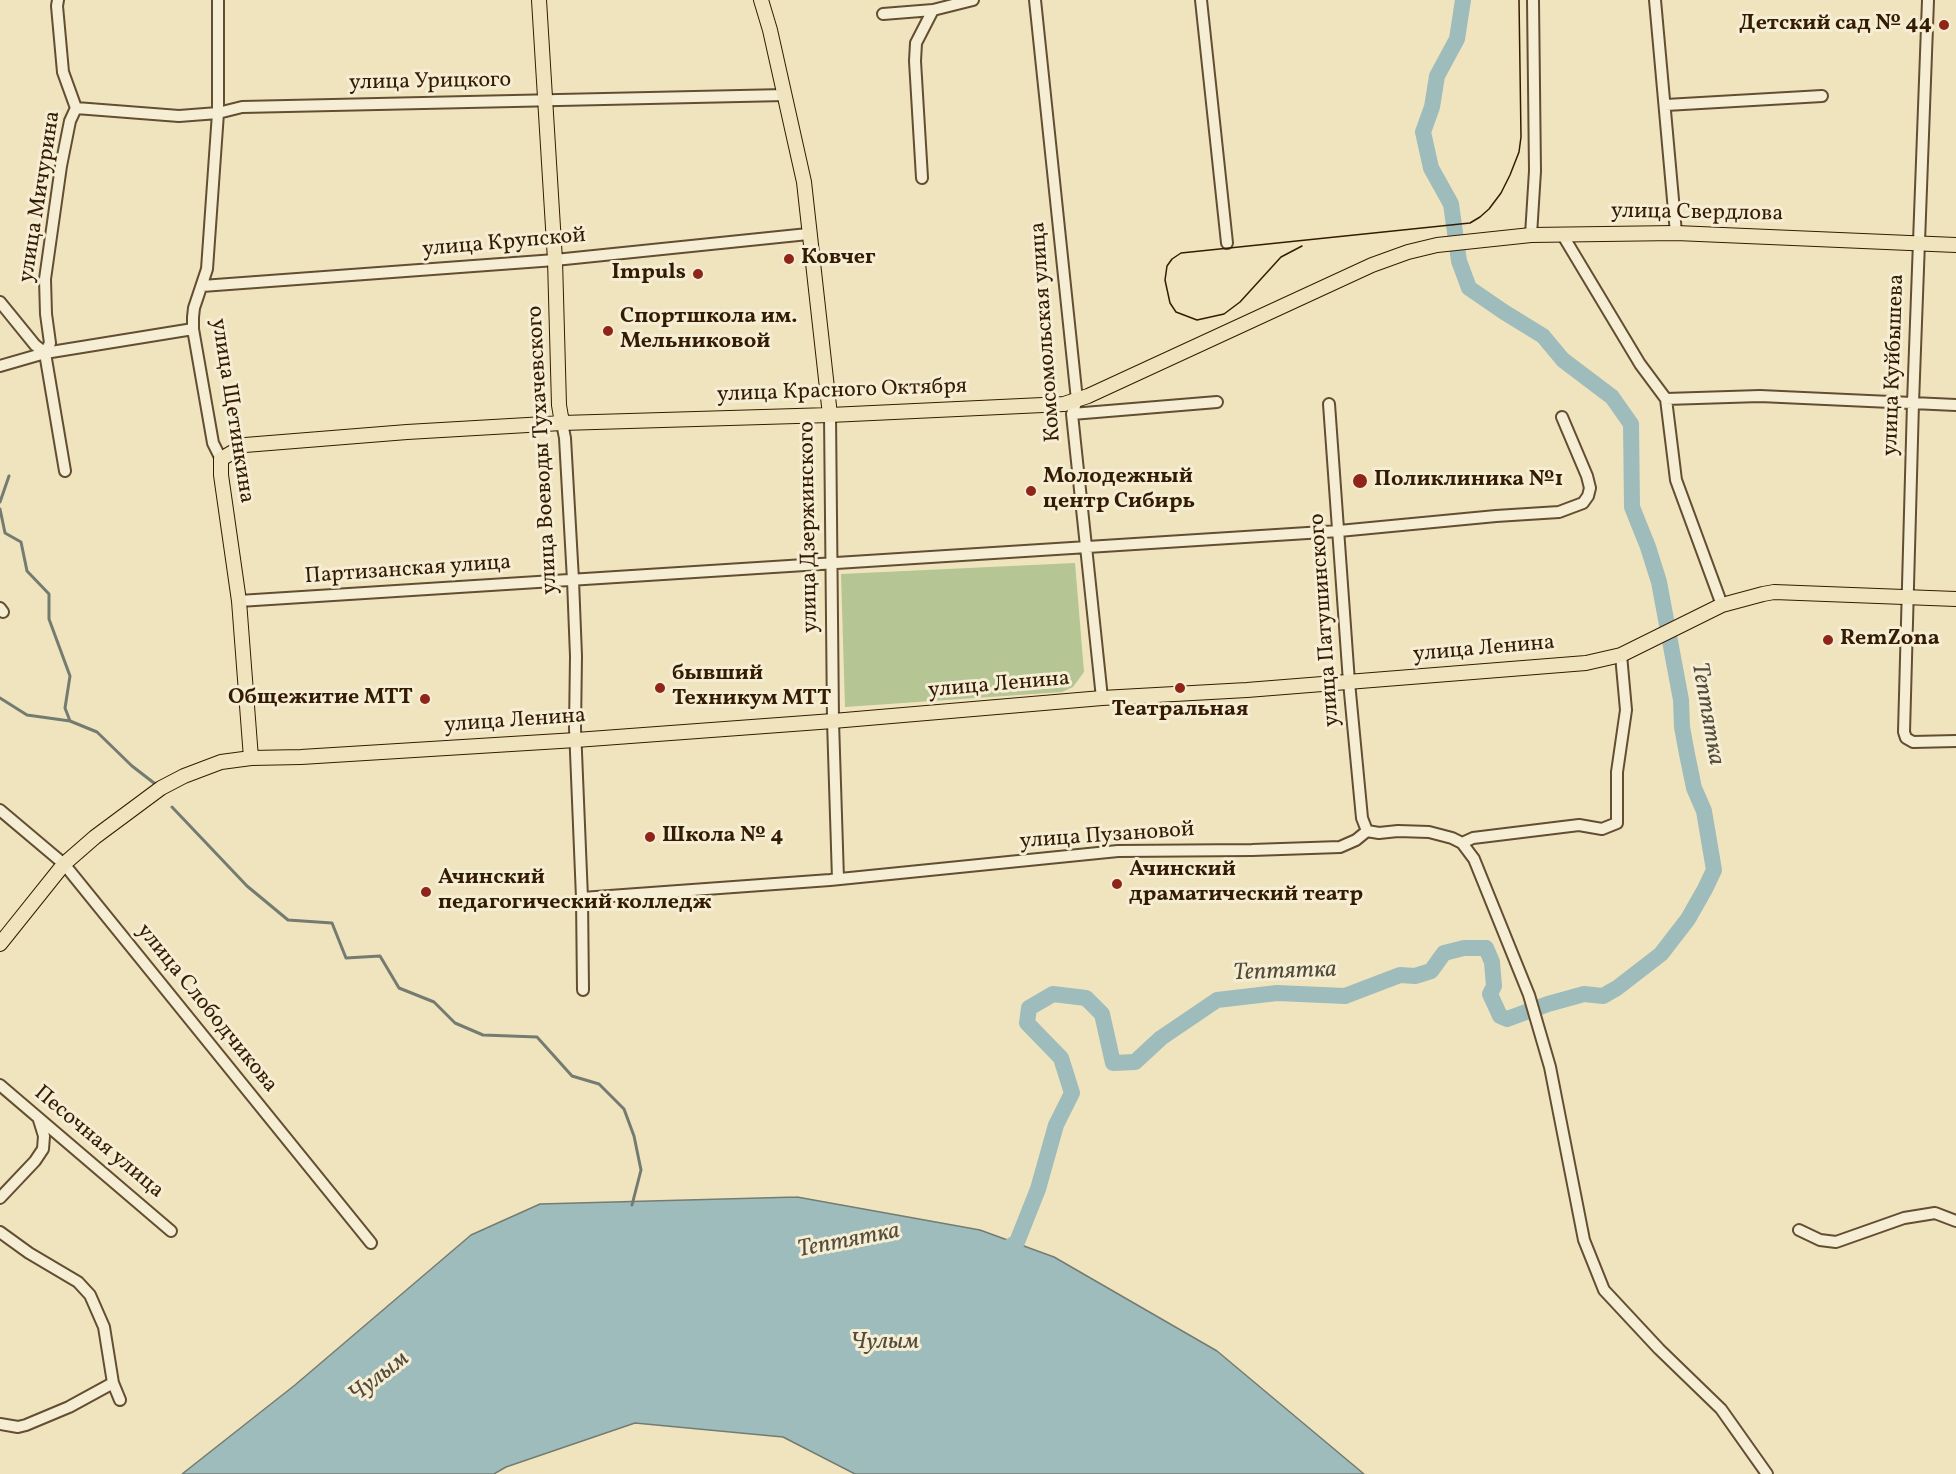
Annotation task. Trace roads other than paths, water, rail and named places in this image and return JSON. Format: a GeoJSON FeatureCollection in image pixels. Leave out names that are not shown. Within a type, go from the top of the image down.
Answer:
{"type":"FeatureCollection","features":[{"type":"Feature","properties":{"kind":"main road","name":"улица Воеводы Тухачевского"},"geometry":{"type":"LineString","coordinates":[[539,0],[555,260],[559,405],[562,423]]}},
{"type":"Feature","properties":{"kind":"main road","name":"улица Дзержинского"},"geometry":{"type":"LineString","coordinates":[[761,0],[804,182],[830,415]]}},
{"type":"Feature","properties":{"kind":"main road","name":"улица Свердлова"},"geometry":{"type":"LineString","coordinates":[[1437,245],[1531,235],[1676,233],[1956,245]]}},
{"type":"Feature","properties":{"kind":"main road","name":"улица Красного Октября"},"geometry":{"type":"LineString","coordinates":[[221,459],[245,445],[407,432],[562,423],[830,415],[1064,404],[1372,265],[1408,252],[1437,245]]}},
{"type":"Feature","properties":{"kind":"main road","name":"улица Щетинкина"},"geometry":{"type":"LineString","coordinates":[[221,459],[221,475],[239,601],[251,758]]}},
{"type":"Feature","properties":{"kind":"main road","name":"улица Ленина"},"geometry":{"type":"LineString","coordinates":[[0,944],[64,864],[95,837],[161,788],[202,768],[221,762],[251,758],[576,740],[1102,698],[1247,690],[1586,663],[1621,655],[1722,605],[1749,596],[1774,592],[1956,599]]}},
{"type":"Feature","properties":{"kind":"street","name":"улица Мичурина"},"geometry":{"type":"LineString","coordinates":[[58,0],[63,72],[76,108],[70,121],[61,166],[45,279],[50,343],[45,353],[65,471]]}},
{"type":"Feature","properties":{"kind":"street","name":"улица Щетинкина"},"geometry":{"type":"LineString","coordinates":[[218,0],[218,112],[207,269],[194,308],[193,329],[213,443],[221,459]]}},
{"type":"Feature","properties":{"kind":"street"},"geometry":{"type":"LineString","coordinates":[[883,14],[933,10],[973,0]]}},
{"type":"Feature","properties":{"kind":"street","name":"Комсомольская улица"},"geometry":{"type":"LineString","coordinates":[[1035,0],[1077,400],[1072,414],[1102,698]]}},
{"type":"Feature","properties":{"kind":"street"},"geometry":{"type":"LineString","coordinates":[[1201,0],[1227,243]]}},
{"type":"Feature","properties":{"kind":"street"},"geometry":{"type":"LineString","coordinates":[[1531,235],[1535,171],[1533,0]]}},
{"type":"Feature","properties":{"kind":"street"},"geometry":{"type":"LineString","coordinates":[[1655,0],[1676,233]]}},
{"type":"Feature","properties":{"kind":"street","name":"улица Куйбышева"},"geometry":{"type":"LineString","coordinates":[[1928,0],[1906,597],[1904,732],[1906,738],[1913,742],[1956,741]]}},
{"type":"Feature","properties":{"kind":"street"},"geometry":{"type":"LineString","coordinates":[[922,178],[916,43],[933,10]]}},
{"type":"Feature","properties":{"kind":"street","name":"улица Урицкого"},"geometry":{"type":"LineString","coordinates":[[76,108],[179,116],[242,107],[785,95]]}},
{"type":"Feature","properties":{"kind":"street"},"geometry":{"type":"LineString","coordinates":[[1666,105],[1822,96]]}},
{"type":"Feature","properties":{"kind":"street","name":"улица Крупской"},"geometry":{"type":"LineString","coordinates":[[202,286],[555,260],[808,234]]}},
{"type":"Feature","properties":{"kind":"street"},"geometry":{"type":"LineString","coordinates":[[1562,234],[1640,364],[1666,399],[1676,480],[1722,605]]}},
{"type":"Feature","properties":{"kind":"street"},"geometry":{"type":"LineString","coordinates":[[0,302],[35,345],[45,353]]}},
{"type":"Feature","properties":{"kind":"street"},"geometry":{"type":"LineString","coordinates":[[0,366],[45,353],[193,329]]}},
{"type":"Feature","properties":{"kind":"street"},"geometry":{"type":"LineString","coordinates":[[1666,399],[1760,396],[1956,405]]}},
{"type":"Feature","properties":{"kind":"street"},"geometry":{"type":"LineString","coordinates":[[1072,414],[1217,402]]}},
{"type":"Feature","properties":{"kind":"street","name":"улица Патушинского"},"geometry":{"type":"LineString","coordinates":[[1329,404],[1362,818],[1367,831]]}},
{"type":"Feature","properties":{"kind":"street","name":"улица Дзержинского"},"geometry":{"type":"LineString","coordinates":[[830,415],[833,721],[838,879]]}},
{"type":"Feature","properties":{"kind":"street","name":"Партизанская улица"},"geometry":{"type":"LineString","coordinates":[[239,601],[1339,531],[1559,512],[1583,503],[1590,488],[1562,417]]}},
{"type":"Feature","properties":{"kind":"street","name":"улица Воеводы Тухачевского"},"geometry":{"type":"LineString","coordinates":[[562,423],[565,438],[573,580],[583,990]]}},
{"type":"Feature","properties":{"kind":"street"},"geometry":{"type":"LineString","coordinates":[[1462,843],[1473,838],[1579,825],[1602,829],[1617,823],[1617,772],[1626,710],[1621,655]]}},
{"type":"Feature","properties":{"kind":"street","name":"улица Слободчикова"},"geometry":{"type":"LineString","coordinates":[[0,810],[64,864],[371,1243]]}},
{"type":"Feature","properties":{"kind":"street"},"geometry":{"type":"LineString","coordinates":[[1367,831],[1379,833],[1429,832],[1452,838],[1462,843],[1470,851],[1529,995],[1541,1034],[1550,1067],[1584,1240],[1604,1290],[1659,1349],[1721,1409],[1767,1474]]}},
{"type":"Feature","properties":{"kind":"street","name":"улица Пузановой"},"geometry":{"type":"LineString","coordinates":[[582,898],[838,879],[1118,851],[1340,847],[1356,840],[1367,831]]}},
{"type":"Feature","properties":{"kind":"street","name":"Песочная улица"},"geometry":{"type":"LineString","coordinates":[[0,1085],[171,1231]]}},
{"type":"Feature","properties":{"kind":"street"},"geometry":{"type":"LineString","coordinates":[[0,1198],[35,1161],[43,1149],[44,1136],[39,1120]]}},
{"type":"Feature","properties":{"kind":"street"},"geometry":{"type":"LineString","coordinates":[[1799,1230],[1820,1240],[1836,1242],[1915,1216],[1935,1213],[1956,1221]]}},
{"type":"Feature","properties":{"kind":"street"},"geometry":{"type":"LineString","coordinates":[[0,1232],[29,1253],[78,1282],[90,1294],[104,1327],[112,1383],[120,1400]]}},
{"type":"Feature","properties":{"kind":"street"},"geometry":{"type":"LineString","coordinates":[[0,1424],[18,1427],[26,1425],[69,1407],[112,1383]]}},
{"type":"Feature","properties":{"kind":"water","name":"Чулым"},"geometry":{"type":"Polygon","coordinates":[[[797,1197],[980,1230],[1054,1257],[1217,1351],[1364,1474],[855,1474],[783,1437],[635,1423],[506,1467],[494,1474],[182,1474],[295,1385],[471,1235],[540,1204],[797,1197]]]}},
{"type":"Feature","properties":{"kind":"waterway","name":"Тептятка"},"geometry":{"type":"LineString","coordinates":[[999,1253],[1017,1242],[1038,1189],[1056,1125],[1072,1093],[1061,1058],[1027,1023],[1029,1008],[1053,994],[1086,998],[1102,1014],[1113,1063],[1135,1062],[1161,1038],[1217,1000],[1277,993],[1345,996],[1400,975],[1415,976],[1431,971],[1444,953],[1464,948],[1486,948],[1492,962],[1494,986],[1490,994],[1500,1016],[1507,1019],[1584,994],[1603,996],[1617,988],[1661,954],[1688,919],[1714,870],[1704,811],[1694,788],[1687,754],[1682,727],[1681,700],[1659,582],[1632,507],[1631,424],[1612,397],[1563,360],[1543,336],[1469,288],[1459,261],[1451,204],[1431,168],[1423,132],[1432,107],[1437,76],[1457,39],[1463,0]]}},
{"type":"Feature","properties":{"kind":"waterway"},"geometry":{"type":"LineString","coordinates":[[0,502],[9,476]]}},
{"type":"Feature","properties":{"kind":"waterway"},"geometry":{"type":"LineString","coordinates":[[0,509],[5,533],[21,542],[27,571],[49,594],[49,619],[70,676],[65,708],[70,721]]}},
{"type":"Feature","properties":{"kind":"waterway"},"geometry":{"type":"LineString","coordinates":[[0,698],[27,715],[70,721],[97,732],[132,766],[154,783]]}},
{"type":"Feature","properties":{"kind":"waterway"},"geometry":{"type":"LineString","coordinates":[[172,807],[247,886],[288,920],[332,923],[346,958],[380,956],[399,988],[434,1002],[455,1023],[483,1035],[537,1037],[572,1076],[599,1084],[624,1109],[634,1136],[641,1170],[632,1205]]}},
{"type":"Feature","properties":{"kind":"tram line"},"geometry":{"type":"LineString","coordinates":[[1302,246],[1281,257],[1240,302],[1224,314],[1197,320],[1176,312],[1170,303],[1165,280],[1167,266],[1181,253],[1470,223],[1480,217],[1501,193],[1519,152],[1521,137],[1519,0]]}},
{"type":"Feature","properties":{"kind":"place","name":"Детский сад № 44"},"geometry":{"type":"Point","coordinates":[1944,25]}},
{"type":"Feature","properties":{"kind":"place","name":"Ковчег"},"geometry":{"type":"Point","coordinates":[789,259]}},
{"type":"Feature","properties":{"kind":"place","name":"Impuls"},"geometry":{"type":"Point","coordinates":[698,274]}},
{"type":"Feature","properties":{"kind":"place","name":"Спортшкола им. Мельниковой"},"geometry":{"type":"Point","coordinates":[608,331]}},
{"type":"Feature","properties":{"kind":"place","name":"Поликлиника №1"},"geometry":{"type":"Point","coordinates":[1360,481]}},
{"type":"Feature","properties":{"kind":"place","name":"Молодежный центр Сибирь"},"geometry":{"type":"Point","coordinates":[1031,491]}},
{"type":"Feature","properties":{"kind":"place","name":"RemZona"},"geometry":{"type":"Point","coordinates":[1828,640]}},
{"type":"Feature","properties":{"kind":"place","name":"бывший Техникум МТТ"},"geometry":{"type":"Point","coordinates":[660,688]}},
{"type":"Feature","properties":{"kind":"place","name":"Театральная"},"geometry":{"type":"Point","coordinates":[1180,688]}},
{"type":"Feature","properties":{"kind":"place","name":"Общежитие МТТ"},"geometry":{"type":"Point","coordinates":[425,699]}},
{"type":"Feature","properties":{"kind":"place","name":"Школа № 4"},"geometry":{"type":"Point","coordinates":[650,837]}},
{"type":"Feature","properties":{"kind":"place","name":"Ачинский драматический театр"},"geometry":{"type":"Point","coordinates":[1117,884]}},
{"type":"Feature","properties":{"kind":"place","name":"Ачинский педагогический колледж"},"geometry":{"type":"Point","coordinates":[426,892]}}]}
